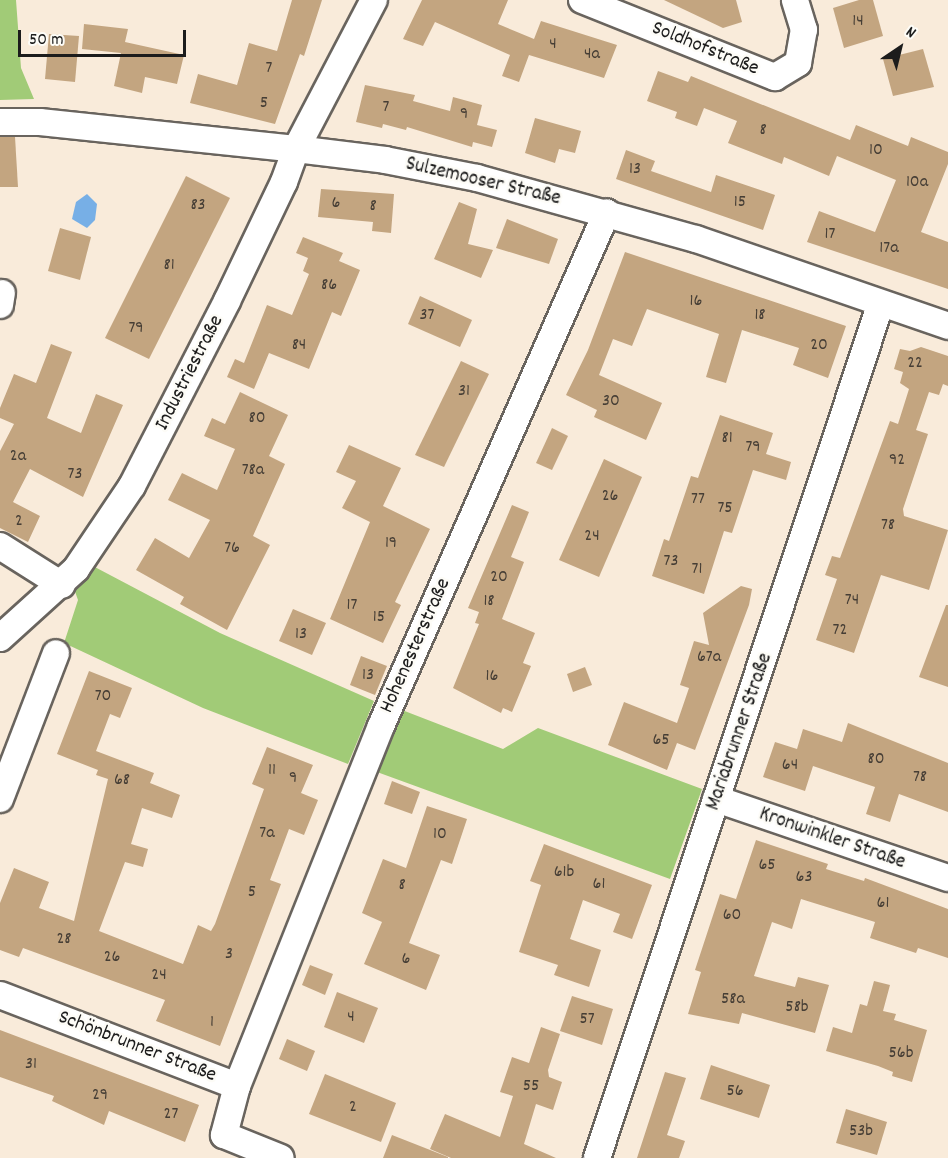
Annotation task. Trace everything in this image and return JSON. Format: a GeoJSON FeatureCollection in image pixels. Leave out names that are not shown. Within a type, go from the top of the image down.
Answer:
{"type":"FeatureCollection","features":[{"type":"Feature","properties":{"kind":"street","name":"Industriestraße"},"geometry":{"type":"LineString","coordinates":[[0,638],[62,585],[132,486],[237,280],[284,183],[296,149],[374,0]]}},
{"type":"Feature","properties":{"kind":"street","name":"Soldhofstraße"},"geometry":{"type":"LineString","coordinates":[[582,0],[776,77],[798,63],[804,30],[795,0]]}},
{"type":"Feature","properties":{"kind":"street","name":"Sulzemooser Straße"},"geometry":{"type":"LineString","coordinates":[[0,122],[40,122],[296,149],[385,160],[477,178],[608,212],[880,306],[948,326]]}},
{"type":"Feature","properties":{"kind":"street","name":"Hohenesterstraße"},"geometry":{"type":"LineString","coordinates":[[237,1086],[381,726],[608,212]]}},
{"type":"Feature","properties":{"kind":"street","name":"Mariabrunner Straße"},"geometry":{"type":"LineString","coordinates":[[597,1158],[716,799],[770,647],[880,306]]}},
{"type":"Feature","properties":{"kind":"street"},"geometry":{"type":"LineString","coordinates":[[0,546],[62,585]]}},
{"type":"Feature","properties":{"kind":"street"},"geometry":{"type":"LineString","coordinates":[[0,799],[56,653]]}},
{"type":"Feature","properties":{"kind":"street","name":"Kronwinkler Straße"},"geometry":{"type":"LineString","coordinates":[[716,799],[948,878]]}},
{"type":"Feature","properties":{"kind":"street","name":"Schönbrunner Straße"},"geometry":{"type":"LineString","coordinates":[[0,995],[237,1086],[224,1135],[281,1158]]}},
{"type":"Feature","properties":{"kind":"green space"},"geometry":{"type":"Polygon","coordinates":[[[0,0],[16,0],[21,68],[34,99],[0,100],[0,0]]]}},
{"type":"Feature","properties":{"kind":"green space"},"geometry":{"type":"Polygon","coordinates":[[[91,565],[220,633],[374,701],[348,764],[203,708],[64,643],[78,600],[72,583],[91,565]]]}},
{"type":"Feature","properties":{"kind":"green space"},"geometry":{"type":"Polygon","coordinates":[[[402,710],[503,749],[538,728],[702,789],[670,879],[377,772],[402,710]]]}},
{"type":"Feature","properties":{"kind":"water"},"geometry":{"type":"Polygon","coordinates":[[[87,194],[97,204],[95,220],[87,228],[72,219],[76,202],[87,194]]]}},
{"type":"Feature","properties":{"kind":"building"},"geometry":{"type":"Polygon","coordinates":[[[292,0],[322,0],[304,56],[300,54],[275,124],[190,103],[198,74],[237,85],[249,43],[277,51],[292,0]]]}},
{"type":"Feature","properties":{"kind":"building"},"geometry":{"type":"Polygon","coordinates":[[[422,0],[508,0],[498,24],[534,39],[541,21],[617,45],[604,78],[529,55],[519,82],[502,76],[510,55],[435,22],[423,46],[403,39],[422,0]]]}},
{"type":"Feature","properties":{"kind":"building"},"geometry":{"type":"Polygon","coordinates":[[[664,0],[736,0],[742,22],[723,28],[664,0]]]}},
{"type":"Feature","properties":{"kind":"building"},"geometry":{"type":"Polygon","coordinates":[[[859,0],[873,0],[883,36],[844,48],[833,8],[859,0]]]}},
{"type":"Feature","properties":{"kind":"building"},"geometry":{"type":"Polygon","coordinates":[[[84,24],[128,29],[125,42],[184,55],[177,84],[145,77],[142,93],[114,86],[121,53],[82,49],[84,24]]]}},
{"type":"Feature","properties":{"kind":"building"},"geometry":{"type":"Polygon","coordinates":[[[49,34],[79,36],[75,82],[45,79],[49,34]]]}},
{"type":"Feature","properties":{"kind":"building"},"geometry":{"type":"Polygon","coordinates":[[[923,49],[934,87],[893,96],[883,59],[923,49]]]}},
{"type":"Feature","properties":{"kind":"building"},"geometry":{"type":"Polygon","coordinates":[[[658,71],[688,82],[691,76],[850,140],[856,125],[908,146],[911,137],[948,152],[948,164],[921,232],[948,242],[948,289],[807,242],[819,211],[875,232],[896,180],[837,156],[829,176],[784,157],[782,164],[728,143],[737,121],[704,108],[697,126],[675,118],[677,112],[647,101],[658,71]]]}},
{"type":"Feature","properties":{"kind":"building"},"geometry":{"type":"Polygon","coordinates":[[[365,85],[415,95],[413,101],[450,111],[453,97],[482,105],[477,125],[497,130],[492,147],[473,142],[472,147],[407,127],[406,130],[383,124],[382,128],[356,122],[365,85]]]}},
{"type":"Feature","properties":{"kind":"building"},"geometry":{"type":"Polygon","coordinates":[[[535,118],[581,131],[575,153],[559,149],[555,163],[525,153],[535,118]]]}},
{"type":"Feature","properties":{"kind":"building"},"geometry":{"type":"Polygon","coordinates":[[[0,137],[15,137],[18,187],[0,187],[0,137]]]}},
{"type":"Feature","properties":{"kind":"building"},"geometry":{"type":"Polygon","coordinates":[[[626,150],[655,161],[651,171],[711,192],[716,175],[775,195],[763,230],[616,179],[626,150]]]}},
{"type":"Feature","properties":{"kind":"building"},"geometry":{"type":"Polygon","coordinates":[[[186,176],[230,198],[149,359],[105,338],[186,176]]]}},
{"type":"Feature","properties":{"kind":"building"},"geometry":{"type":"Polygon","coordinates":[[[321,189],[394,194],[391,233],[372,231],[373,222],[318,217],[321,189]]]}},
{"type":"Feature","properties":{"kind":"building"},"geometry":{"type":"Polygon","coordinates":[[[459,202],[477,209],[468,244],[493,250],[481,278],[434,259],[459,202]]]}},
{"type":"Feature","properties":{"kind":"building"},"geometry":{"type":"Polygon","coordinates":[[[507,219],[558,239],[549,264],[496,248],[507,219]]]}},
{"type":"Feature","properties":{"kind":"building"},"geometry":{"type":"Polygon","coordinates":[[[60,228],[91,237],[80,280],[48,271],[60,228]]]}},
{"type":"Feature","properties":{"kind":"building"},"geometry":{"type":"Polygon","coordinates":[[[303,237],[343,253],[339,261],[360,270],[341,316],[332,312],[309,369],[269,353],[254,389],[227,377],[235,359],[244,363],[267,305],[292,315],[309,274],[303,271],[308,258],[296,253],[303,237]]]}},
{"type":"Feature","properties":{"kind":"building"},"geometry":{"type":"Polygon","coordinates":[[[625,252],[846,326],[828,378],[793,365],[799,348],[742,330],[726,383],[706,377],[719,334],[647,309],[632,346],[613,339],[599,375],[662,403],[646,440],[594,417],[597,410],[566,395],[588,350],[625,252]]]}},
{"type":"Feature","properties":{"kind":"building"},"geometry":{"type":"Polygon","coordinates":[[[420,296],[472,320],[460,347],[408,324],[420,296]]]}},
{"type":"Feature","properties":{"kind":"building"},"geometry":{"type":"Polygon","coordinates":[[[51,344],[72,352],[47,418],[81,433],[96,394],[123,405],[83,497],[30,469],[13,502],[40,516],[28,542],[0,528],[0,451],[14,424],[0,418],[0,408],[14,374],[36,383],[51,344]]]}},
{"type":"Feature","properties":{"kind":"building"},"geometry":{"type":"Polygon","coordinates":[[[921,347],[948,356],[948,386],[943,384],[939,395],[929,392],[916,430],[928,434],[903,509],[904,516],[948,530],[929,590],[881,575],[854,653],[816,640],[837,579],[825,575],[832,556],[840,558],[890,421],[898,424],[909,389],[900,383],[903,372],[894,369],[900,349],[910,351],[921,347]]]}},
{"type":"Feature","properties":{"kind":"building"},"geometry":{"type":"Polygon","coordinates":[[[461,361],[489,374],[444,467],[415,455],[461,361]]]}},
{"type":"Feature","properties":{"kind":"building"},"geometry":{"type":"Polygon","coordinates":[[[240,392],[288,415],[269,456],[285,464],[253,536],[270,545],[227,630],[180,604],[184,597],[136,570],[155,538],[189,558],[210,520],[168,500],[182,473],[217,490],[235,449],[204,436],[212,418],[225,424],[240,392]]]}},
{"type":"Feature","properties":{"kind":"building"},"geometry":{"type":"Polygon","coordinates":[[[720,415],[773,433],[766,454],[791,462],[786,480],[753,470],[732,533],[724,531],[704,594],[652,576],[664,539],[669,541],[691,476],[698,478],[720,415]]]}},
{"type":"Feature","properties":{"kind":"building"},"geometry":{"type":"Polygon","coordinates":[[[552,428],[568,436],[552,470],[536,463],[552,428]]]}},
{"type":"Feature","properties":{"kind":"building"},"geometry":{"type":"Polygon","coordinates":[[[349,445],[401,468],[383,506],[430,529],[395,602],[401,605],[383,643],[330,619],[370,522],[342,508],[356,481],[336,472],[349,445]]]}},
{"type":"Feature","properties":{"kind":"building"},"geometry":{"type":"Polygon","coordinates":[[[604,459],[642,477],[599,577],[559,560],[604,459]]]}},
{"type":"Feature","properties":{"kind":"building"},"geometry":{"type":"Polygon","coordinates":[[[512,505],[529,512],[511,557],[524,562],[502,619],[535,633],[523,663],[531,666],[512,712],[503,708],[501,713],[453,688],[479,624],[475,623],[479,612],[468,608],[512,505]]]}},
{"type":"Feature","properties":{"kind":"building"},"geometry":{"type":"Polygon","coordinates":[[[741,586],[752,589],[749,605],[695,750],[677,743],[667,770],[608,745],[624,702],[677,723],[689,688],[680,685],[694,641],[709,645],[703,613],[741,586]]]}},
{"type":"Feature","properties":{"kind":"building"},"geometry":{"type":"Polygon","coordinates":[[[946,605],[948,605],[948,687],[919,677],[946,605]]]}},
{"type":"Feature","properties":{"kind":"building"},"geometry":{"type":"Polygon","coordinates":[[[293,609],[326,623],[312,655],[279,641],[293,609]]]}},
{"type":"Feature","properties":{"kind":"building"},"geometry":{"type":"Polygon","coordinates":[[[361,656],[387,666],[375,695],[350,685],[361,656]]]}},
{"type":"Feature","properties":{"kind":"building"},"geometry":{"type":"Polygon","coordinates":[[[585,667],[592,685],[573,692],[567,674],[585,667]]]}},
{"type":"Feature","properties":{"kind":"building"},"geometry":{"type":"Polygon","coordinates":[[[89,671],[132,688],[120,718],[110,714],[96,751],[154,773],[150,783],[180,795],[172,818],[142,808],[131,844],[148,849],[143,867],[125,862],[99,931],[183,964],[198,925],[211,931],[215,924],[264,789],[252,784],[267,747],[313,765],[301,793],[318,800],[304,835],[289,829],[270,880],[281,884],[220,1046],[156,1021],[165,1000],[23,948],[19,957],[0,950],[0,903],[14,868],[49,882],[39,908],[74,921],[108,779],[96,775],[98,770],[57,754],[89,671]]]}},
{"type":"Feature","properties":{"kind":"building"},"geometry":{"type":"Polygon","coordinates":[[[848,723],[948,763],[948,812],[899,794],[890,822],[866,814],[875,787],[813,766],[805,791],[763,777],[775,742],[797,749],[803,729],[842,742],[848,723]]]}},
{"type":"Feature","properties":{"kind":"building"},"geometry":{"type":"Polygon","coordinates":[[[392,781],[420,792],[412,814],[384,804],[392,781]]]}},
{"type":"Feature","properties":{"kind":"building"},"geometry":{"type":"Polygon","coordinates":[[[427,806],[467,819],[452,864],[441,860],[409,943],[440,955],[426,990],[364,964],[382,922],[362,913],[383,859],[406,868],[427,806]]]}},
{"type":"Feature","properties":{"kind":"building"},"geometry":{"type":"Polygon","coordinates":[[[756,840],[828,864],[826,869],[864,881],[865,878],[948,909],[948,958],[918,948],[916,953],[870,938],[875,922],[801,899],[792,929],[772,922],[754,976],[795,987],[798,977],[829,985],[815,1033],[742,1013],[739,1024],[688,1014],[701,972],[695,970],[720,894],[736,899],[756,840]]]}},
{"type":"Feature","properties":{"kind":"building"},"geometry":{"type":"Polygon","coordinates":[[[544,844],[652,885],[632,939],[613,932],[620,914],[583,900],[570,939],[601,950],[589,987],[554,975],[558,965],[519,952],[541,885],[530,881],[544,844]]]}},
{"type":"Feature","properties":{"kind":"building"},"geometry":{"type":"Polygon","coordinates":[[[310,965],[333,974],[325,995],[302,985],[310,965]]]}},
{"type":"Feature","properties":{"kind":"building"},"geometry":{"type":"Polygon","coordinates":[[[874,981],[890,985],[883,1011],[896,1014],[894,1020],[927,1030],[912,1082],[892,1076],[893,1072],[878,1066],[826,1051],[833,1027],[852,1033],[860,1004],[867,1006],[874,981]]]}},
{"type":"Feature","properties":{"kind":"building"},"geometry":{"type":"Polygon","coordinates":[[[337,992],[378,1008],[364,1043],[324,1027],[337,992]]]}},
{"type":"Feature","properties":{"kind":"building"},"geometry":{"type":"Polygon","coordinates":[[[572,996],[613,1009],[602,1045],[560,1031],[572,996]]]}},
{"type":"Feature","properties":{"kind":"building"},"geometry":{"type":"Polygon","coordinates":[[[541,1027],[560,1034],[548,1070],[549,1077],[562,1082],[553,1110],[536,1104],[524,1144],[556,1158],[451,1158],[430,1149],[445,1114],[500,1137],[513,1096],[500,1092],[512,1057],[529,1063],[541,1027]]]}},
{"type":"Feature","properties":{"kind":"building"},"geometry":{"type":"Polygon","coordinates":[[[0,1030],[199,1105],[185,1142],[109,1111],[104,1125],[52,1101],[54,1096],[0,1077],[0,1030]]]}},
{"type":"Feature","properties":{"kind":"building"},"geometry":{"type":"Polygon","coordinates":[[[287,1039],[315,1051],[307,1071],[279,1059],[287,1039]]]}},
{"type":"Feature","properties":{"kind":"building"},"geometry":{"type":"Polygon","coordinates":[[[711,1065],[770,1085],[759,1118],[700,1099],[711,1065]]]}},
{"type":"Feature","properties":{"kind":"building"},"geometry":{"type":"Polygon","coordinates":[[[665,1072],[686,1078],[667,1135],[685,1141],[679,1158],[637,1158],[665,1072]]]}},
{"type":"Feature","properties":{"kind":"building"},"geometry":{"type":"Polygon","coordinates":[[[325,1074],[396,1103],[381,1142],[309,1114],[325,1074]]]}},
{"type":"Feature","properties":{"kind":"building"},"geometry":{"type":"Polygon","coordinates":[[[846,1109],[887,1122],[877,1155],[836,1143],[846,1109]]]}},
{"type":"Feature","properties":{"kind":"building"},"geometry":{"type":"Polygon","coordinates":[[[392,1135],[448,1157],[448,1158],[383,1158],[392,1135]]]}}]}
